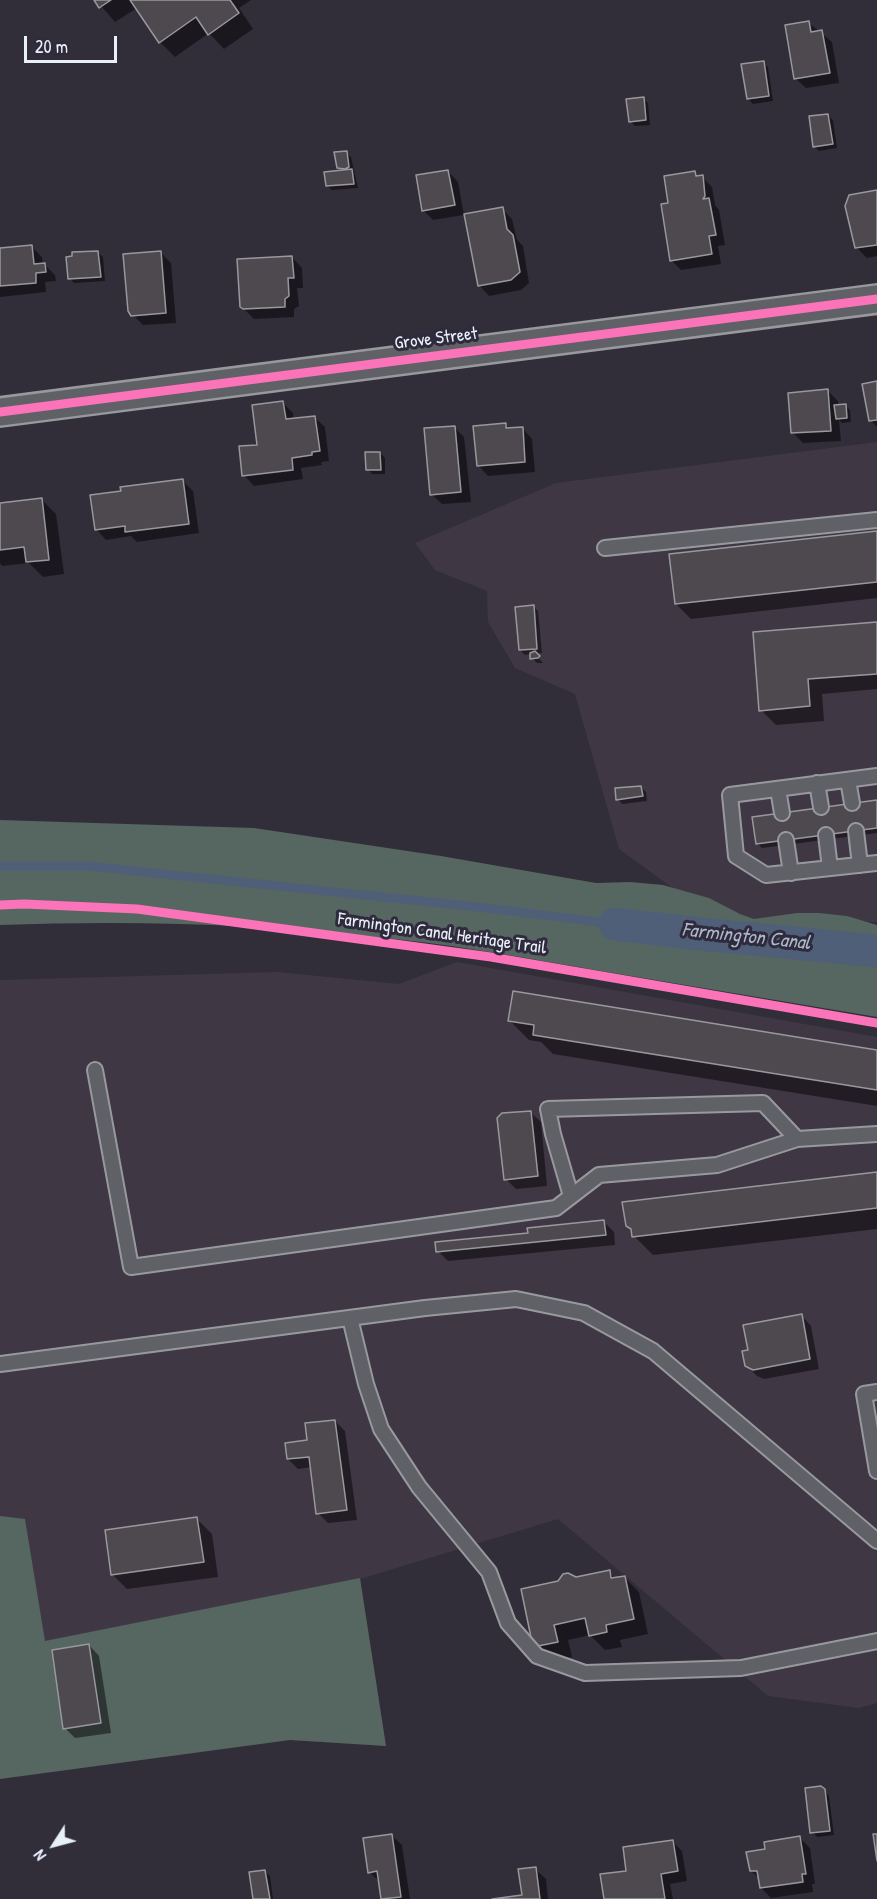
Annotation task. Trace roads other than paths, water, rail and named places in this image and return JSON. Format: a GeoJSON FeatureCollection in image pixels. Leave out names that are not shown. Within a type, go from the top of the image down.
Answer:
{"type":"FeatureCollection","features":[{"type":"Feature","properties":{"kind":"street","name":"Grove Street"},"geometry":{"type":"LineString","coordinates":[[0,412],[877,299]]}},
{"type":"Feature","properties":{"kind":"lane"},"geometry":{"type":"LineString","coordinates":[[605,548],[877,520]]}},
{"type":"Feature","properties":{"kind":"lane"},"geometry":{"type":"LineString","coordinates":[[876,781],[848,780],[730,795],[736,856],[766,875],[877,863]]}},
{"type":"Feature","properties":{"kind":"lane"},"geometry":{"type":"LineString","coordinates":[[848,780],[852,803]]}},
{"type":"Feature","properties":{"kind":"lane"},"geometry":{"type":"LineString","coordinates":[[817,783],[821,807]]}},
{"type":"Feature","properties":{"kind":"lane"},"geometry":{"type":"LineString","coordinates":[[778,789],[782,813]]}},
{"type":"Feature","properties":{"kind":"lane"},"geometry":{"type":"LineString","coordinates":[[856,831],[860,865]]}},
{"type":"Feature","properties":{"kind":"lane"},"geometry":{"type":"LineString","coordinates":[[826,835],[830,868]]}},
{"type":"Feature","properties":{"kind":"lane"},"geometry":{"type":"LineString","coordinates":[[786,840],[791,873]]}},
{"type":"Feature","properties":{"kind":"lane"},"geometry":{"type":"LineString","coordinates":[[95,1070],[131,1267],[555,1208],[599,1175],[717,1165],[797,1139],[877,1134]]}},
{"type":"Feature","properties":{"kind":"lane"},"geometry":{"type":"LineString","coordinates":[[572,1196],[553,1134],[548,1109],[763,1103],[797,1139]]}},
{"type":"Feature","properties":{"kind":"lane"},"geometry":{"type":"LineString","coordinates":[[0,1364],[425,1308],[516,1299],[584,1313],[653,1351],[877,1541]]}},
{"type":"Feature","properties":{"kind":"lane"},"geometry":{"type":"LineString","coordinates":[[350,1318],[366,1384],[381,1429],[419,1487],[489,1572],[508,1623],[537,1656],[585,1673],[741,1668],[877,1641]]}},
{"type":"Feature","properties":{"kind":"lane"},"geometry":{"type":"LineString","coordinates":[[877,1392],[864,1394],[877,1471]]}},
{"type":"Feature","properties":{"kind":"waterway"},"geometry":{"type":"LineString","coordinates":[[0,866],[87,866],[478,907],[615,924]]}},
{"type":"Feature","properties":{"kind":"waterway","name":"Farmington Canal"},"geometry":{"type":"LineString","coordinates":[[615,924],[877,951]]}}]}
